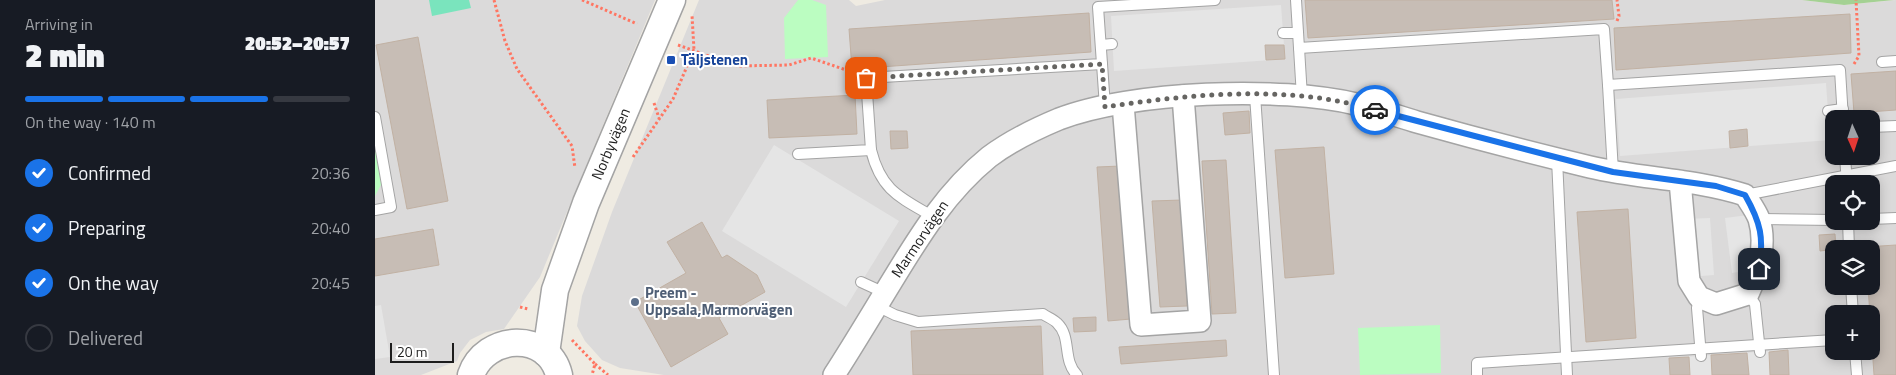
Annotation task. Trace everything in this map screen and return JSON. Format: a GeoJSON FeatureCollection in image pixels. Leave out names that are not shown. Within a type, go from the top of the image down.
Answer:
{"type":"FeatureCollection","features":[{"type":"Feature","properties":{"kind":"street","name":"Norbyvägen"},"geometry":{"type":"LineString","coordinates":[[519,342],[555,290],[586,203],[658,34],[682,5]]}},
{"type":"Feature","properties":{"kind":"street","name":"Marmorvägen"},"geometry":{"type":"LineString","coordinates":[[834,375],[932,216],[958,186],[990,156],[1023,137],[1059,119],[1114,106],[1183,96],[1255,94],[1302,97],[1355,104],[1557,159],[1613,172],[1716,186],[1745,195]]}},
{"type":"Feature","properties":{"kind":"street"},"geometry":{"type":"LineString","coordinates":[[1114,106],[1141,325],[1200,321],[1183,96]]}},
{"type":"Feature","properties":{"kind":"street"},"geometry":{"type":"LineString","coordinates":[[1680,181],[1688,277],[1699,297],[1716,304],[1748,294],[1758,273],[1762,248],[1759,219],[1745,195]]}},
{"type":"Feature","properties":{"kind":"street","name":"Norbyvägen"},"geometry":{"type":"LineString","coordinates":[[555,290],[558,368]]}},
{"type":"Feature","properties":{"kind":"street"},"geometry":{"type":"LineString","coordinates":[[470,375],[485,353],[501,344],[519,342],[533,344],[558,368]]}},
{"type":"Feature","properties":{"kind":"lane"},"geometry":{"type":"LineString","coordinates":[[1114,106],[1102,64],[1098,7],[1215,0]]}},
{"type":"Feature","properties":{"kind":"lane"},"geometry":{"type":"LineString","coordinates":[[1296,0],[1302,97]]}},
{"type":"Feature","properties":{"kind":"lane"},"geometry":{"type":"LineString","coordinates":[[1299,48],[1604,29],[1608,85],[1614,127],[1613,172]]}},
{"type":"Feature","properties":{"kind":"lane"},"geometry":{"type":"LineString","coordinates":[[1283,34],[1298,33]]}},
{"type":"Feature","properties":{"kind":"lane"},"geometry":{"type":"LineString","coordinates":[[1101,45],[1112,44]]}},
{"type":"Feature","properties":{"kind":"lane"},"geometry":{"type":"LineString","coordinates":[[1883,62],[1896,61]]}},
{"type":"Feature","properties":{"kind":"lane"},"geometry":{"type":"LineString","coordinates":[[932,216],[901,200],[877,171],[871,150],[866,78],[1102,64]]}},
{"type":"Feature","properties":{"kind":"lane"},"geometry":{"type":"LineString","coordinates":[[1608,85],[1840,70],[1843,110]]}},
{"type":"Feature","properties":{"kind":"lane"},"geometry":{"type":"LineString","coordinates":[[1255,94],[1274,375]]}},
{"type":"Feature","properties":{"kind":"lane"},"geometry":{"type":"LineString","coordinates":[[375,117],[391,207],[375,210]]}},
{"type":"Feature","properties":{"kind":"lane"},"geometry":{"type":"LineString","coordinates":[[1880,127],[1896,126]]}},
{"type":"Feature","properties":{"kind":"lane"},"geometry":{"type":"LineString","coordinates":[[798,154],[871,150]]}},
{"type":"Feature","properties":{"kind":"lane"},"geometry":{"type":"LineString","coordinates":[[1557,159],[1567,375]]}},
{"type":"Feature","properties":{"kind":"lane"},"geometry":{"type":"LineString","coordinates":[[1862,175],[1896,166]]}},
{"type":"Feature","properties":{"kind":"lane"},"geometry":{"type":"LineString","coordinates":[[1745,195],[1825,182]]}},
{"type":"Feature","properties":{"kind":"lane"},"geometry":{"type":"LineString","coordinates":[[1880,219],[1896,218]]}},
{"type":"Feature","properties":{"kind":"lane"},"geometry":{"type":"LineString","coordinates":[[1759,219],[1825,220]]}},
{"type":"Feature","properties":{"kind":"lane"},"geometry":{"type":"LineString","coordinates":[[861,282],[895,315],[918,322],[1043,314],[1057,323],[1065,336],[1067,358],[1077,375]]}},
{"type":"Feature","properties":{"kind":"lane"},"geometry":{"type":"LineString","coordinates":[[1748,294],[1755,304],[1760,348]]}},
{"type":"Feature","properties":{"kind":"lane"},"geometry":{"type":"LineString","coordinates":[[1699,297],[1697,308],[1700,352]]}},
{"type":"Feature","properties":{"kind":"lane"},"geometry":{"type":"LineString","coordinates":[[1477,375],[1477,362],[1700,352],[1825,341]]}},
{"type":"Feature","properties":{"kind":"lane"},"geometry":{"type":"LineString","coordinates":[[1856,360],[1857,375]]}},
{"type":"Feature","properties":{"kind":"path"},"geometry":{"type":"LineString","coordinates":[[494,0],[505,41],[517,69],[572,146],[575,170]]}},
{"type":"Feature","properties":{"kind":"path"},"geometry":{"type":"LineString","coordinates":[[582,0],[677,44],[737,66],[789,65],[811,58],[866,78]]}},
{"type":"Feature","properties":{"kind":"path"},"geometry":{"type":"LineString","coordinates":[[1840,70],[1855,64],[1859,56],[1856,0]]}},
{"type":"Feature","properties":{"kind":"path"},"geometry":{"type":"LineString","coordinates":[[632,158],[673,99],[694,50],[682,5]]}},
{"type":"Feature","properties":{"kind":"path"},"geometry":{"type":"LineString","coordinates":[[654,102],[660,119]]}},
{"type":"Feature","properties":{"kind":"path"},"geometry":{"type":"LineString","coordinates":[[571,335],[573,343],[608,375]]}},
{"type":"Feature","properties":{"kind":"path"},"geometry":{"type":"LineString","coordinates":[[592,375],[595,364]]}},
{"type":"Feature","properties":{"kind":"shaded area","name":"Täljstenen"},"geometry":{"type":"Polygon","coordinates":[[[375,0],[655,0],[540,277],[504,329],[486,332],[470,340],[460,353],[457,361],[421,375],[375,375],[375,0]]]}},
{"type":"Feature","properties":{"kind":"shaded area"},"geometry":{"type":"Polygon","coordinates":[[[699,0],[849,0],[856,6],[885,0],[1802,0],[1844,5],[1896,0],[1896,375],[664,375],[620,368],[602,360],[585,341],[577,326],[582,296],[612,212],[699,0]]]}},
{"type":"Feature","properties":{"kind":"shaded area"},"geometry":{"type":"Polygon","coordinates":[[[1281,5],[1285,59],[1114,71],[1111,16],[1281,5]]]}},
{"type":"Feature","properties":{"kind":"shaded area"},"geometry":{"type":"Polygon","coordinates":[[[1826,83],[1828,110],[1825,110],[1825,140],[1620,156],[1616,99],[1826,83]]]}},
{"type":"Feature","properties":{"kind":"shaded area"},"geometry":{"type":"Polygon","coordinates":[[[774,145],[899,221],[846,307],[722,231],[774,145]]]}},
{"type":"Feature","properties":{"kind":"shaded area"},"geometry":{"type":"Polygon","coordinates":[[[1756,214],[1759,269],[1732,273],[1725,218],[1756,214]]]}},
{"type":"Feature","properties":{"kind":"shaded area"},"geometry":{"type":"Polygon","coordinates":[[[1710,218],[1714,275],[1688,277],[1684,219],[1710,218]]]}},
{"type":"Feature","properties":{"kind":"shaded area"},"geometry":{"type":"Polygon","coordinates":[[[381,305],[390,357],[375,359],[375,306],[381,305]]]}},
{"type":"Feature","properties":{"kind":"shaded area"},"geometry":{"type":"Polygon","coordinates":[[[1788,350],[1789,375],[1670,375],[1669,358],[1788,350]]]}},
{"type":"Feature","properties":{"kind":"green space"},"geometry":{"type":"Polygon","coordinates":[[[429,0],[469,0],[471,8],[432,16],[429,0]]]}},
{"type":"Feature","properties":{"kind":"green space"},"geometry":{"type":"Polygon","coordinates":[[[798,0],[812,0],[826,5],[828,57],[785,59],[784,18],[798,0]]]}},
{"type":"Feature","properties":{"kind":"green space"},"geometry":{"type":"Polygon","coordinates":[[[1802,0],[1894,0],[1844,5],[1802,0]]]}},
{"type":"Feature","properties":{"kind":"green space"},"geometry":{"type":"Polygon","coordinates":[[[375,144],[383,181],[375,196],[375,144]]]}},
{"type":"Feature","properties":{"kind":"green space"},"geometry":{"type":"Polygon","coordinates":[[[1440,325],[1441,373],[1360,375],[1358,328],[1440,325]]]}},
{"type":"Feature","properties":{"kind":"building"},"geometry":{"type":"Polygon","coordinates":[[[1305,0],[1612,0],[1614,19],[1308,38],[1305,0]]]}},
{"type":"Feature","properties":{"kind":"building"},"geometry":{"type":"Polygon","coordinates":[[[1089,13],[1091,52],[852,69],[849,29],[1089,13]]]}},
{"type":"Feature","properties":{"kind":"building"},"geometry":{"type":"Polygon","coordinates":[[[1850,14],[1851,53],[1616,70],[1614,28],[1850,14]]]}},
{"type":"Feature","properties":{"kind":"building"},"geometry":{"type":"Polygon","coordinates":[[[418,37],[448,201],[407,209],[376,45],[418,37]]]}},
{"type":"Feature","properties":{"kind":"building"},"geometry":{"type":"Polygon","coordinates":[[[1265,45],[1284,45],[1285,59],[1266,60],[1265,45]]]}},
{"type":"Feature","properties":{"kind":"building"},"geometry":{"type":"Polygon","coordinates":[[[1896,71],[1896,110],[1854,110],[1851,74],[1896,71]]]}},
{"type":"Feature","properties":{"kind":"building"},"geometry":{"type":"Polygon","coordinates":[[[855,95],[857,134],[769,138],[767,100],[855,95]]]}},
{"type":"Feature","properties":{"kind":"building"},"geometry":{"type":"Polygon","coordinates":[[[1249,111],[1250,133],[1225,135],[1223,113],[1249,111]]]}},
{"type":"Feature","properties":{"kind":"building"},"geometry":{"type":"Polygon","coordinates":[[[1747,129],[1748,146],[1730,148],[1729,131],[1747,129]]]}},
{"type":"Feature","properties":{"kind":"building"},"geometry":{"type":"Polygon","coordinates":[[[890,131],[907,131],[908,148],[891,149],[890,131]]]}},
{"type":"Feature","properties":{"kind":"building"},"geometry":{"type":"Polygon","coordinates":[[[1324,147],[1334,274],[1285,278],[1275,150],[1324,147]]]}},
{"type":"Feature","properties":{"kind":"building"},"geometry":{"type":"Polygon","coordinates":[[[1226,160],[1236,313],[1212,314],[1202,161],[1226,160]]]}},
{"type":"Feature","properties":{"kind":"building"},"geometry":{"type":"Polygon","coordinates":[[[1121,166],[1131,319],[1108,321],[1097,167],[1121,166]]]}},
{"type":"Feature","properties":{"kind":"building"},"geometry":{"type":"Polygon","coordinates":[[[1182,200],[1187,306],[1160,307],[1152,201],[1182,200]]]}},
{"type":"Feature","properties":{"kind":"building"},"geometry":{"type":"Polygon","coordinates":[[[1628,209],[1636,338],[1586,342],[1577,212],[1628,209]]]}},
{"type":"Feature","properties":{"kind":"building"},"geometry":{"type":"Polygon","coordinates":[[[702,222],[722,258],[727,255],[757,275],[765,292],[719,318],[728,334],[671,367],[635,302],[686,273],[667,242],[702,222]]]}},
{"type":"Feature","properties":{"kind":"building"},"geometry":{"type":"Polygon","coordinates":[[[433,229],[439,265],[375,276],[375,239],[433,229]]]}},
{"type":"Feature","properties":{"kind":"building"},"geometry":{"type":"Polygon","coordinates":[[[1835,234],[1835,240],[1825,240],[1825,250],[1820,251],[1819,235],[1835,234]]]}},
{"type":"Feature","properties":{"kind":"building"},"geometry":{"type":"Polygon","coordinates":[[[1896,245],[1896,375],[1874,375],[1873,360],[1880,360],[1880,305],[1869,305],[1869,295],[1880,295],[1880,246],[1896,245]]]}},
{"type":"Feature","properties":{"kind":"building"},"geometry":{"type":"Polygon","coordinates":[[[1096,317],[1096,331],[1074,332],[1073,318],[1096,317]]]}},
{"type":"Feature","properties":{"kind":"building"},"geometry":{"type":"Polygon","coordinates":[[[1041,326],[1043,375],[913,375],[911,331],[1041,326]]]}},
{"type":"Feature","properties":{"kind":"building"},"geometry":{"type":"Polygon","coordinates":[[[1226,340],[1227,356],[1121,364],[1119,347],[1226,340]]]}},
{"type":"Feature","properties":{"kind":"building"},"geometry":{"type":"Polygon","coordinates":[[[1788,350],[1789,375],[1770,375],[1769,352],[1788,350]]]}},
{"type":"Feature","properties":{"kind":"building"},"geometry":{"type":"Polygon","coordinates":[[[1747,353],[1749,375],[1712,375],[1711,355],[1747,353]]]}},
{"type":"Feature","properties":{"kind":"building"},"geometry":{"type":"Polygon","coordinates":[[[1689,357],[1690,375],[1670,375],[1669,358],[1689,357]]]}},
{"type":"Feature","properties":{"kind":"way so far"},"geometry":{"type":"LineString","coordinates":[[866,78],[1102,64],[1105,107],[1183,96],[1255,94],[1302,97],[1355,104],[1375,110]]}},
{"type":"Feature","properties":{"kind":"place","name":"Täljstenen"},"geometry":{"type":"Point","coordinates":[671,60]}},
{"type":"Feature","properties":{"kind":"place","name":"Preem - Uppsala,Marmorvägen"},"geometry":{"type":"Point","coordinates":[635,302]}},
{"type":"Feature","properties":{"kind":"route"},"geometry":{"type":"LineString","coordinates":[[1375,110],[1557,159],[1613,172],[1716,186],[1745,195],[1759,219],[1762,248],[1759,269]]}}]}
